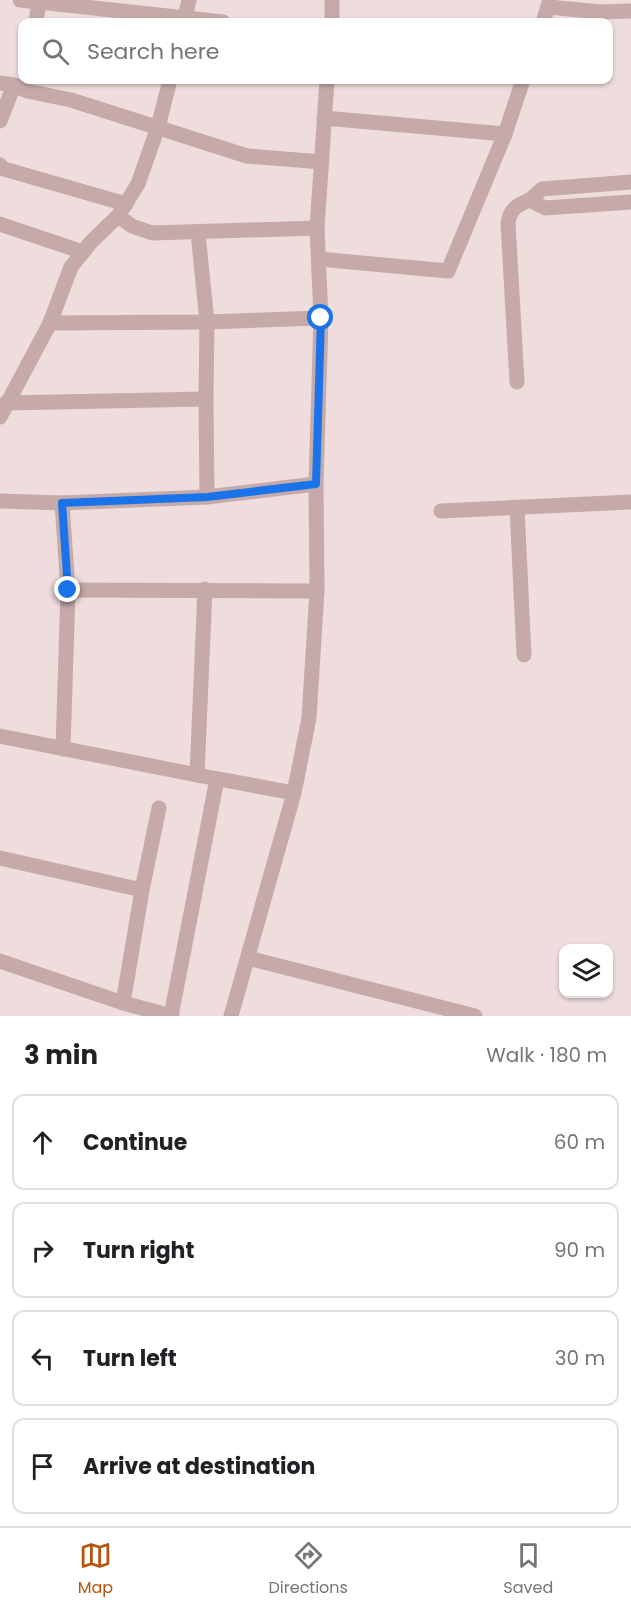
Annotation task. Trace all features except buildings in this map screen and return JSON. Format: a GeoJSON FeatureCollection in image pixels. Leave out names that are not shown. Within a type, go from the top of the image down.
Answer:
{"type":"FeatureCollection","features":[{"type":"Feature","properties":{"kind":"street"},"geometry":{"type":"LineString","coordinates":[[20,0],[168,18]]}},
{"type":"Feature","properties":{"kind":"street"},"geometry":{"type":"LineString","coordinates":[[184,18],[189,0]]}},
{"type":"Feature","properties":{"kind":"street"},"geometry":{"type":"LineString","coordinates":[[332,0],[332,18]]}},
{"type":"Feature","properties":{"kind":"street"},"geometry":{"type":"LineString","coordinates":[[37,18],[39,2]]}},
{"type":"Feature","properties":{"kind":"street"},"geometry":{"type":"LineString","coordinates":[[544,18],[549,3],[601,12],[631,11]]}},
{"type":"Feature","properties":{"kind":"street"},"geometry":{"type":"LineString","coordinates":[[3,410],[50,323],[71,267],[122,210],[138,184],[158,127],[169,84]]}},
{"type":"Feature","properties":{"kind":"street"},"geometry":{"type":"LineString","coordinates":[[231,1016],[294,793],[309,718],[317,591],[316,484],[321,318],[317,228],[327,84]]}},
{"type":"Feature","properties":{"kind":"street"},"geometry":{"type":"LineString","coordinates":[[319,259],[448,271],[505,134],[522,84]]}},
{"type":"Feature","properties":{"kind":"street"},"geometry":{"type":"LineString","coordinates":[[0,121],[18,85],[247,156],[322,162]]}},
{"type":"Feature","properties":{"kind":"street"},"geometry":{"type":"LineString","coordinates":[[324,118],[505,134]]}},
{"type":"Feature","properties":{"kind":"street"},"geometry":{"type":"LineString","coordinates":[[0,165],[4,169],[122,210],[132,226],[152,233],[317,228]]}},
{"type":"Feature","properties":{"kind":"street"},"geometry":{"type":"LineString","coordinates":[[517,382],[509,216],[517,205],[530,200],[542,189],[631,182]]}},
{"type":"Feature","properties":{"kind":"street"},"geometry":{"type":"LineString","coordinates":[[530,200],[545,208],[631,202]]}},
{"type":"Feature","properties":{"kind":"street"},"geometry":{"type":"LineString","coordinates":[[0,224],[83,252]]}},
{"type":"Feature","properties":{"kind":"street"},"geometry":{"type":"LineString","coordinates":[[198,233],[207,322],[207,497]]}},
{"type":"Feature","properties":{"kind":"street"},"geometry":{"type":"LineString","coordinates":[[50,323],[207,322],[321,318]]}},
{"type":"Feature","properties":{"kind":"street"},"geometry":{"type":"LineString","coordinates":[[3,410],[206,399]]}},
{"type":"Feature","properties":{"kind":"street"},"geometry":{"type":"LineString","coordinates":[[0,501],[62,503],[207,497],[316,484]]}},
{"type":"Feature","properties":{"kind":"street"},"geometry":{"type":"LineString","coordinates":[[441,511],[631,502]]}},
{"type":"Feature","properties":{"kind":"street"},"geometry":{"type":"LineString","coordinates":[[62,503],[68,590],[63,749]]}},
{"type":"Feature","properties":{"kind":"street"},"geometry":{"type":"LineString","coordinates":[[517,508],[524,655]]}},
{"type":"Feature","properties":{"kind":"street"},"geometry":{"type":"LineString","coordinates":[[68,590],[317,591]]}},
{"type":"Feature","properties":{"kind":"street"},"geometry":{"type":"LineString","coordinates":[[197,776],[205,590]]}},
{"type":"Feature","properties":{"kind":"street"},"geometry":{"type":"LineString","coordinates":[[0,736],[294,793]]}},
{"type":"Feature","properties":{"kind":"street"},"geometry":{"type":"LineString","coordinates":[[0,961],[123,1003],[171,1016],[217,779]]}},
{"type":"Feature","properties":{"kind":"street"},"geometry":{"type":"LineString","coordinates":[[123,1003],[142,890],[159,808]]}},
{"type":"Feature","properties":{"kind":"street"},"geometry":{"type":"LineString","coordinates":[[0,858],[142,890]]}},
{"type":"Feature","properties":{"kind":"street"},"geometry":{"type":"LineString","coordinates":[[248,958],[475,1016]]}},
{"type":"Feature","properties":{"kind":"route"},"geometry":{"type":"LineString","coordinates":[[68,590],[62,503],[207,497],[316,484],[321,318]]}}]}
